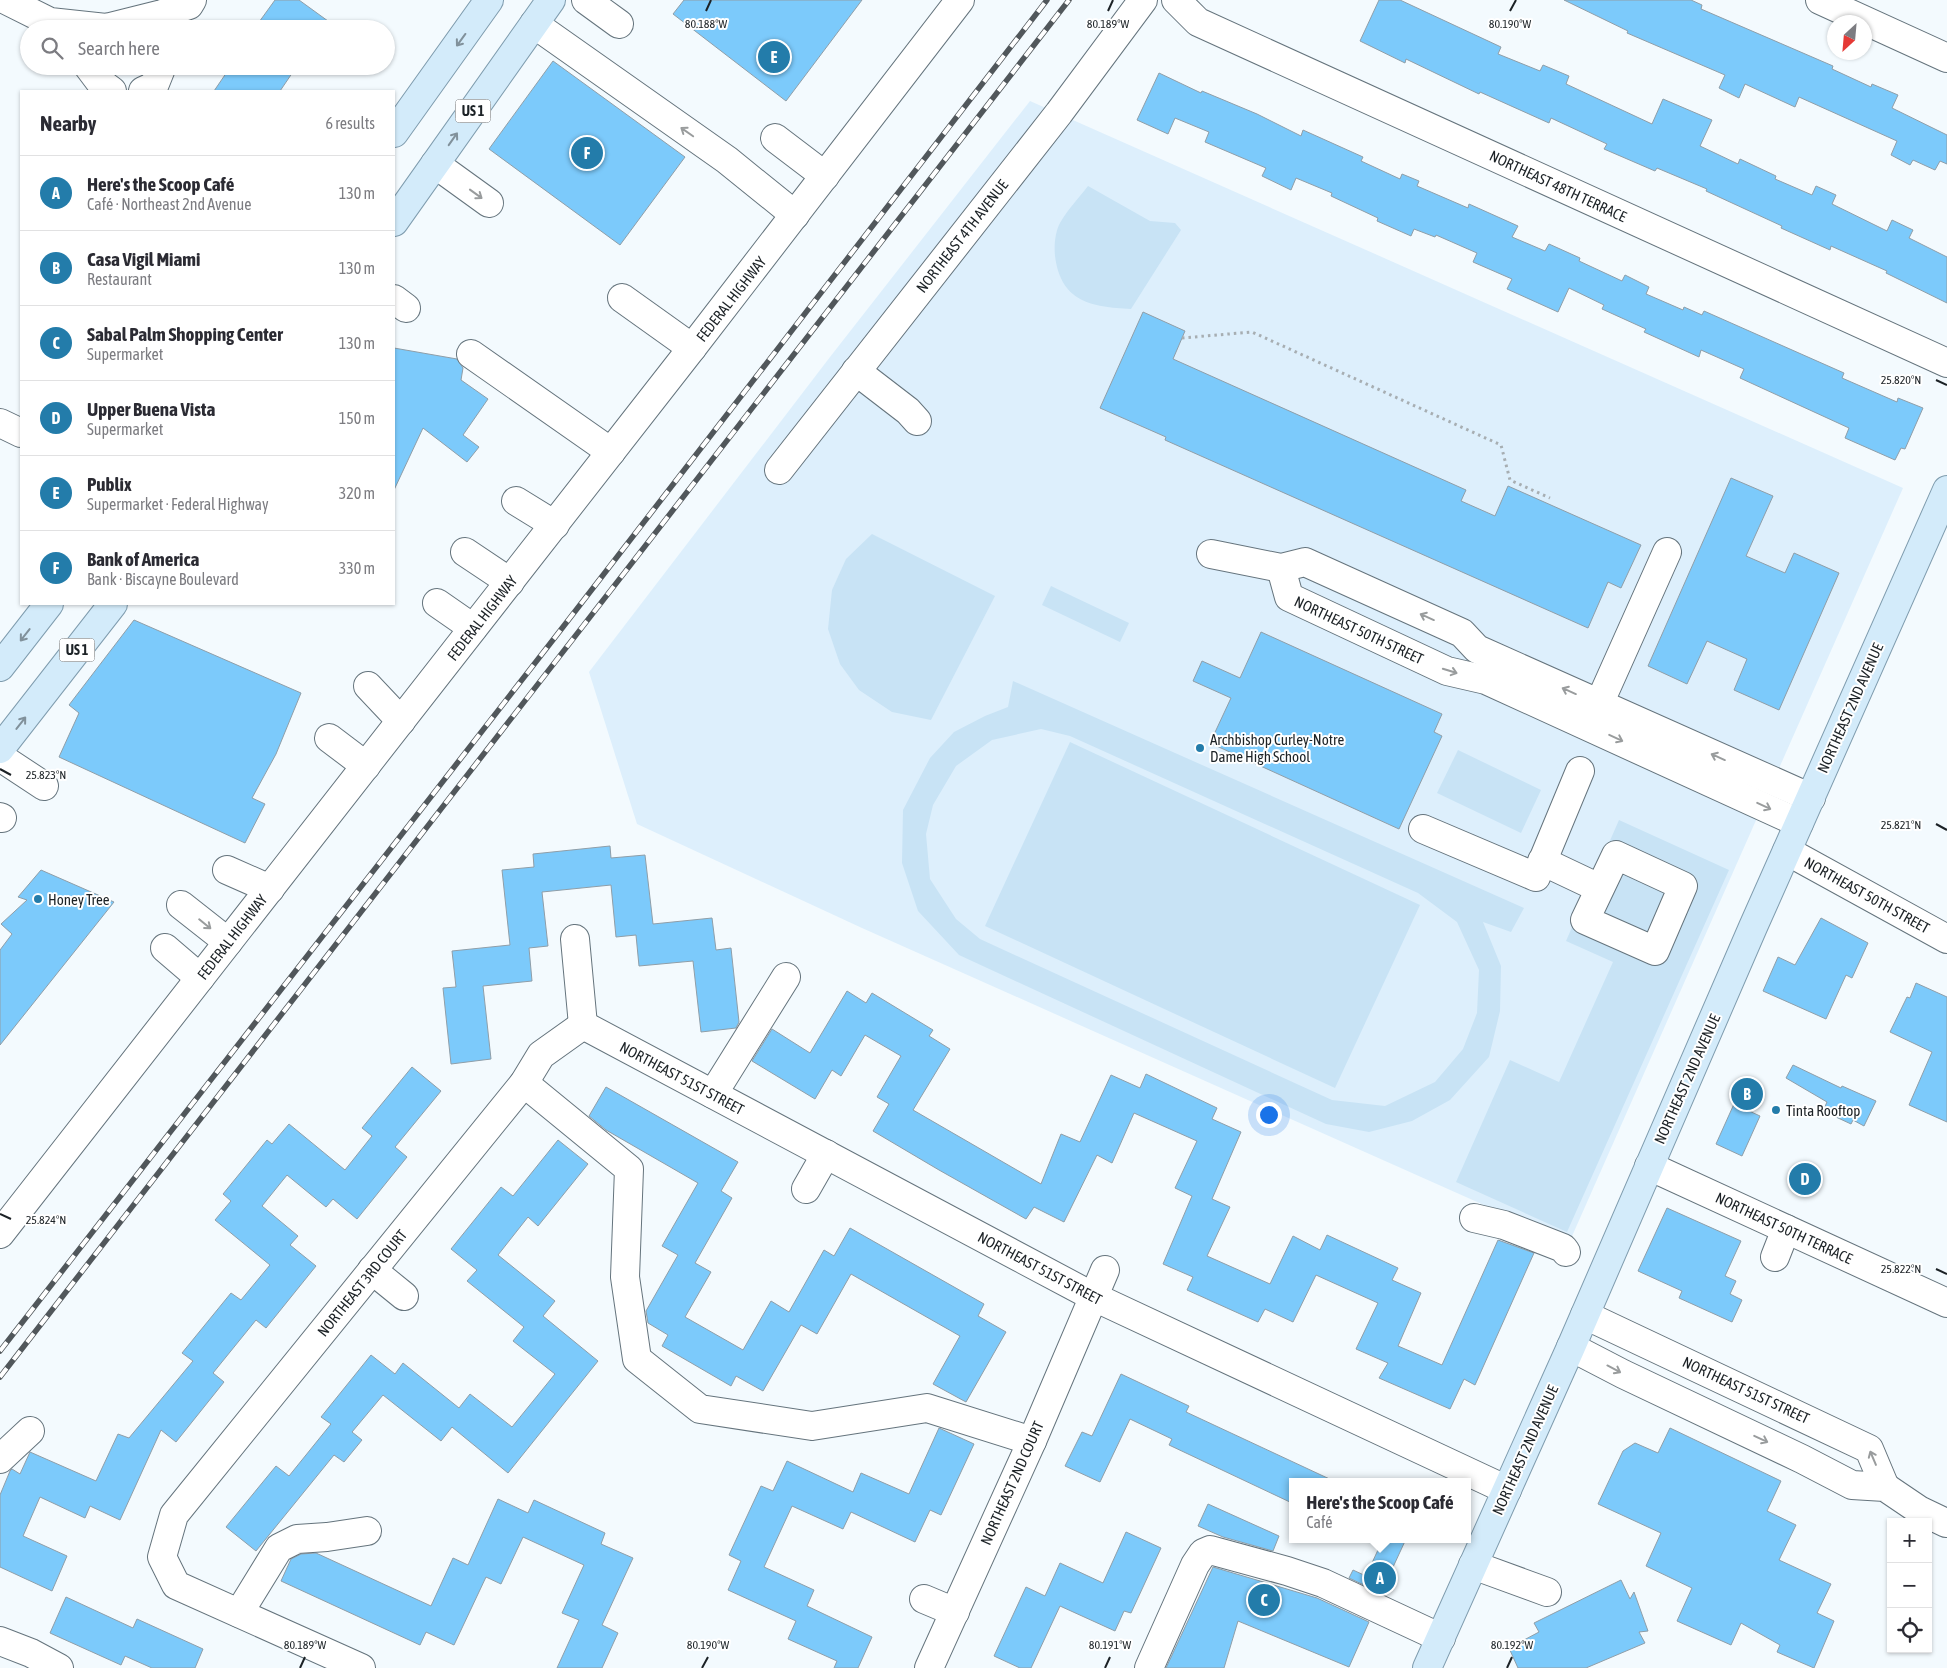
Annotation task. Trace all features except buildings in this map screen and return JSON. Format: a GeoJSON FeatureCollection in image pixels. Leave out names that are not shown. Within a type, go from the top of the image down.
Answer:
{"type":"FeatureCollection","features":[{"type":"Feature","properties":{"kind":"main road"},"geometry":{"type":"LineString","coordinates":[[395,132],[489,0]]}},
{"type":"Feature","properties":{"kind":"main road","name":"US 1"},"geometry":{"type":"LineString","coordinates":[[395,221],[551,0]]}},
{"type":"Feature","properties":{"kind":"main road","name":"NORTHEAST 2ND AVENUE"},"geometry":{"type":"LineString","coordinates":[[1428,1668],[1585,1315],[1799,823],[1944,507]]}},
{"type":"Feature","properties":{"kind":"main road"},"geometry":{"type":"LineString","coordinates":[[0,667],[48,605]]}},
{"type":"Feature","properties":{"kind":"main road","name":"US 1"},"geometry":{"type":"LineString","coordinates":[[0,749],[112,605]]}},
{"type":"Feature","properties":{"kind":"street"},"geometry":{"type":"LineString","coordinates":[[6,0],[44,20]]}},
{"type":"Feature","properties":{"kind":"street"},"geometry":{"type":"LineString","coordinates":[[586,0],[619,24]]}},
{"type":"Feature","properties":{"kind":"street","name":"FEDERAL HIGHWAY"},"geometry":{"type":"LineString","coordinates":[[0,1234],[510,582],[960,0]]}},
{"type":"Feature","properties":{"kind":"street","name":"NORTHEAST 4TH AVENUE"},"geometry":{"type":"LineString","coordinates":[[779,470],[1059,113],[1143,0]]}},
{"type":"Feature","properties":{"kind":"street","name":"NORTHEAST 48TH TERRACE"},"geometry":{"type":"LineString","coordinates":[[1176,0],[1198,22],[1947,364]]}},
{"type":"Feature","properties":{"kind":"street"},"geometry":{"type":"LineString","coordinates":[[1820,0],[1947,58]]}},
{"type":"Feature","properties":{"kind":"street"},"geometry":{"type":"LineString","coordinates":[[141,20],[186,11]]}},
{"type":"Feature","properties":{"kind":"street"},"geometry":{"type":"LineString","coordinates":[[534,24],[727,160],[795,215]]}},
{"type":"Feature","properties":{"kind":"street"},"geometry":{"type":"LineString","coordinates":[[95,75],[111,90]]}},
{"type":"Feature","properties":{"kind":"street"},"geometry":{"type":"LineString","coordinates":[[146,90],[154,86],[158,75]]}},
{"type":"Feature","properties":{"kind":"street"},"geometry":{"type":"LineString","coordinates":[[775,138],[825,176]]}},
{"type":"Feature","properties":{"kind":"street"},"geometry":{"type":"LineString","coordinates":[[435,164],[490,203]]}},
{"type":"Feature","properties":{"kind":"street"},"geometry":{"type":"LineString","coordinates":[[622,298],[692,348]]}},
{"type":"Feature","properties":{"kind":"street"},"geometry":{"type":"LineString","coordinates":[[472,354],[611,452]]}},
{"type":"Feature","properties":{"kind":"street"},"geometry":{"type":"LineString","coordinates":[[856,371],[908,411],[916,421]]}},
{"type":"Feature","properties":{"kind":"street"},"geometry":{"type":"LineString","coordinates":[[0,412],[20,421]]}},
{"type":"Feature","properties":{"kind":"street"},"geometry":{"type":"LineString","coordinates":[[0,423],[20,433]]}},
{"type":"Feature","properties":{"kind":"street"},"geometry":{"type":"LineString","coordinates":[[516,500],[555,524]]}},
{"type":"Feature","properties":{"kind":"street"},"geometry":{"type":"LineString","coordinates":[[465,552],[510,582]]}},
{"type":"Feature","properties":{"kind":"street"},"geometry":{"type":"LineString","coordinates":[[1594,715],[1667,552]]}},
{"type":"Feature","properties":{"kind":"street"},"geometry":{"type":"LineString","coordinates":[[1211,554],[1281,568]]}},
{"type":"Feature","properties":{"kind":"street","name":"NORTHEAST 50TH STREET"},"geometry":{"type":"LineString","coordinates":[[1799,823],[1594,715],[1477,649],[1462,632],[1305,562],[1281,568],[1289,596],[1447,671],[1486,680],[1594,715],[1811,798]]}},
{"type":"Feature","properties":{"kind":"street"},"geometry":{"type":"LineString","coordinates":[[437,603],[473,628]]}},
{"type":"Feature","properties":{"kind":"street"},"geometry":{"type":"LineString","coordinates":[[368,686],[401,721]]}},
{"type":"Feature","properties":{"kind":"street"},"geometry":{"type":"LineString","coordinates":[[329,738],[366,766]]}},
{"type":"Feature","properties":{"kind":"street"},"geometry":{"type":"LineString","coordinates":[[0,757],[44,786]]}},
{"type":"Feature","properties":{"kind":"street"},"geometry":{"type":"LineString","coordinates":[[1423,829],[1536,876],[1580,772]]}},
{"type":"Feature","properties":{"kind":"street","name":"NORTHEAST 50TH STREET"},"geometry":{"type":"LineString","coordinates":[[1787,851],[1947,939]]}},
{"type":"Feature","properties":{"kind":"street"},"geometry":{"type":"LineString","coordinates":[[1542,861],[1599,888]]}},
{"type":"Feature","properties":{"kind":"street"},"geometry":{"type":"LineString","coordinates":[[227,870],[270,889]]}},
{"type":"Feature","properties":{"kind":"street"},"geometry":{"type":"LineString","coordinates":[[182,905],[228,942]]}},
{"type":"Feature","properties":{"kind":"street"},"geometry":{"type":"LineString","coordinates":[[575,939],[583,1025]]}},
{"type":"Feature","properties":{"kind":"street"},"geometry":{"type":"LineString","coordinates":[[165,948],[200,978]]}},
{"type":"Feature","properties":{"kind":"street"},"geometry":{"type":"LineString","coordinates":[[713,1094],[786,977]]}},
{"type":"Feature","properties":{"kind":"street","name":"NORTHEAST 3RD COURT"},"geometry":{"type":"LineString","coordinates":[[238,1613],[176,1585],[162,1557],[174,1515],[524,1083],[541,1055],[583,1025]]}},
{"type":"Feature","properties":{"kind":"street","name":"NORTHEAST 51ST STREET"},"geometry":{"type":"LineString","coordinates":[[583,1025],[1092,1296],[1507,1490]]}},
{"type":"Feature","properties":{"kind":"street"},"geometry":{"type":"LineString","coordinates":[[524,1083],[629,1169],[625,1277],[638,1358],[700,1409],[812,1426],[927,1408],[1032,1441]]}},
{"type":"Feature","properties":{"kind":"street"},"geometry":{"type":"LineString","coordinates":[[806,1189],[826,1154]]}},
{"type":"Feature","properties":{"kind":"street","name":"NORTHEAST 50TH TERRACE"},"geometry":{"type":"LineString","coordinates":[[1649,1166],[1947,1304]]}},
{"type":"Feature","properties":{"kind":"street"},"geometry":{"type":"LineString","coordinates":[[1474,1218],[1504,1225],[1563,1248],[1566,1252]]}},
{"type":"Feature","properties":{"kind":"street"},"geometry":{"type":"LineString","coordinates":[[1775,1257],[1786,1229]]}},
{"type":"Feature","properties":{"kind":"street"},"geometry":{"type":"LineString","coordinates":[[372,1270],[404,1296]]}},
{"type":"Feature","properties":{"kind":"street","name":"NORTHEAST 2ND COURT"},"geometry":{"type":"LineString","coordinates":[[929,1668],[1032,1441],[1092,1296],[1105,1270]]}},
{"type":"Feature","properties":{"kind":"street","name":"NORTHEAST 51ST STREET"},"geometry":{"type":"LineString","coordinates":[[1585,1315],[1869,1449],[1885,1487]]}},
{"type":"Feature","properties":{"kind":"street"},"geometry":{"type":"LineString","coordinates":[[1571,1346],[1623,1374],[1802,1459],[1852,1485],[1885,1487],[1919,1510],[1946,1523]]}},
{"type":"Feature","properties":{"kind":"street"},"geometry":{"type":"LineString","coordinates":[[1802,1459],[1819,1424]]}},
{"type":"Feature","properties":{"kind":"street"},"geometry":{"type":"LineString","coordinates":[[0,1459],[30,1431]]}},
{"type":"Feature","properties":{"kind":"street"},"geometry":{"type":"LineString","coordinates":[[361,1668],[238,1613],[279,1548],[297,1539],[367,1531]]}},
{"type":"Feature","properties":{"kind":"street"},"geometry":{"type":"LineString","coordinates":[[1149,1668],[1195,1565],[1203,1553],[1210,1550],[1287,1571],[1322,1583],[1441,1638]]}},
{"type":"Feature","properties":{"kind":"street"},"geometry":{"type":"LineString","coordinates":[[1473,1565],[1548,1592]]}},
{"type":"Feature","properties":{"kind":"street"},"geometry":{"type":"LineString","coordinates":[[924,1598],[954,1612]]}},
{"type":"Feature","properties":{"kind":"street"},"geometry":{"type":"LineString","coordinates":[[0,1641],[31,1653],[59,1668]]}},
{"type":"Feature","properties":{"kind":"path"},"geometry":{"type":"LineString","coordinates":[[1182,338],[1252,332],[1501,445],[1510,480],[1550,498]]}},
{"type":"Feature","properties":{"kind":"shaded area","name":"Archbishop Curley-Notre Dame High School"},"geometry":{"type":"Polygon","coordinates":[[[1030,101],[1903,488],[1569,1243],[862,928],[637,824],[589,672],[830,357],[1030,101]]]}},
{"type":"Feature","properties":{"kind":"shaded area"},"geometry":{"type":"Polygon","coordinates":[[[1088,186],[1150,221],[1175,223],[1181,230],[1131,309],[1103,306],[1080,299],[1071,292],[1058,271],[1055,248],[1058,227],[1066,213],[1088,186]]]}},
{"type":"Feature","properties":{"kind":"shaded area"},"geometry":{"type":"Polygon","coordinates":[[[872,534],[995,596],[931,720],[892,712],[859,690],[840,664],[828,629],[832,590],[846,559],[872,534]]]}},
{"type":"Feature","properties":{"kind":"shaded area"},"geometry":{"type":"Polygon","coordinates":[[[1051,586],[1129,623],[1120,642],[1042,605],[1051,586]]]}},
{"type":"Feature","properties":{"kind":"shaded area"},"geometry":{"type":"Polygon","coordinates":[[[1013,681],[1524,908],[1511,932],[1483,922],[1501,966],[1500,1011],[1489,1057],[1450,1100],[1412,1121],[1369,1132],[1326,1124],[959,955],[918,911],[902,863],[903,810],[930,758],[954,732],[1008,707],[1013,681]],[[1041,729],[992,740],[956,766],[933,805],[926,834],[930,879],[956,919],[980,939],[1332,1100],[1385,1106],[1435,1082],[1463,1049],[1477,1013],[1479,970],[1457,922],[1418,893],[1070,736],[1041,729]]]}},
{"type":"Feature","properties":{"kind":"shaded area"},"geometry":{"type":"Polygon","coordinates":[[[1070,742],[1420,905],[1335,1088],[985,926],[1070,742]]]}},
{"type":"Feature","properties":{"kind":"shaded area"},"geometry":{"type":"Polygon","coordinates":[[[1458,750],[1541,790],[1521,833],[1437,793],[1458,750]]]}},
{"type":"Feature","properties":{"kind":"shaded area"},"geometry":{"type":"Polygon","coordinates":[[[1619,820],[1729,870],[1567,1232],[1456,1182],[1510,1060],[1559,1082],[1613,962],[1566,941],[1619,820]]]}},
{"type":"Feature","properties":{"kind":"railway"},"geometry":{"type":"LineString","coordinates":[[0,1351],[1047,0]]}},
{"type":"Feature","properties":{"kind":"railway"},"geometry":{"type":"LineString","coordinates":[[0,1377],[1069,0]]}},
{"type":"Feature","properties":{"kind":"place","name":"Publix"},"geometry":{"type":"Point","coordinates":[774,57]}},
{"type":"Feature","properties":{"kind":"place","name":"Bank of America"},"geometry":{"type":"Point","coordinates":[587,153]}},
{"type":"Feature","properties":{"kind":"place","name":"Archbishop Curley-Notre Dame High School"},"geometry":{"type":"Point","coordinates":[1200,748]}},
{"type":"Feature","properties":{"kind":"place","name":"Honey Tree"},"geometry":{"type":"Point","coordinates":[38,899]}},
{"type":"Feature","properties":{"kind":"place","name":"Casa Vigil Miami"},"geometry":{"type":"Point","coordinates":[1747,1094]}},
{"type":"Feature","properties":{"kind":"place","name":"Tinta Rooftop"},"geometry":{"type":"Point","coordinates":[1776,1110]}},
{"type":"Feature","properties":{"kind":"place","name":"Upper Buena Vista"},"geometry":{"type":"Point","coordinates":[1805,1179]}},
{"type":"Feature","properties":{"kind":"place","name":"Here's the Scoop Café"},"geometry":{"type":"Point","coordinates":[1380,1578]}},
{"type":"Feature","properties":{"kind":"place","name":"Sabal Palm Shopping Center"},"geometry":{"type":"Point","coordinates":[1264,1600]}}]}
